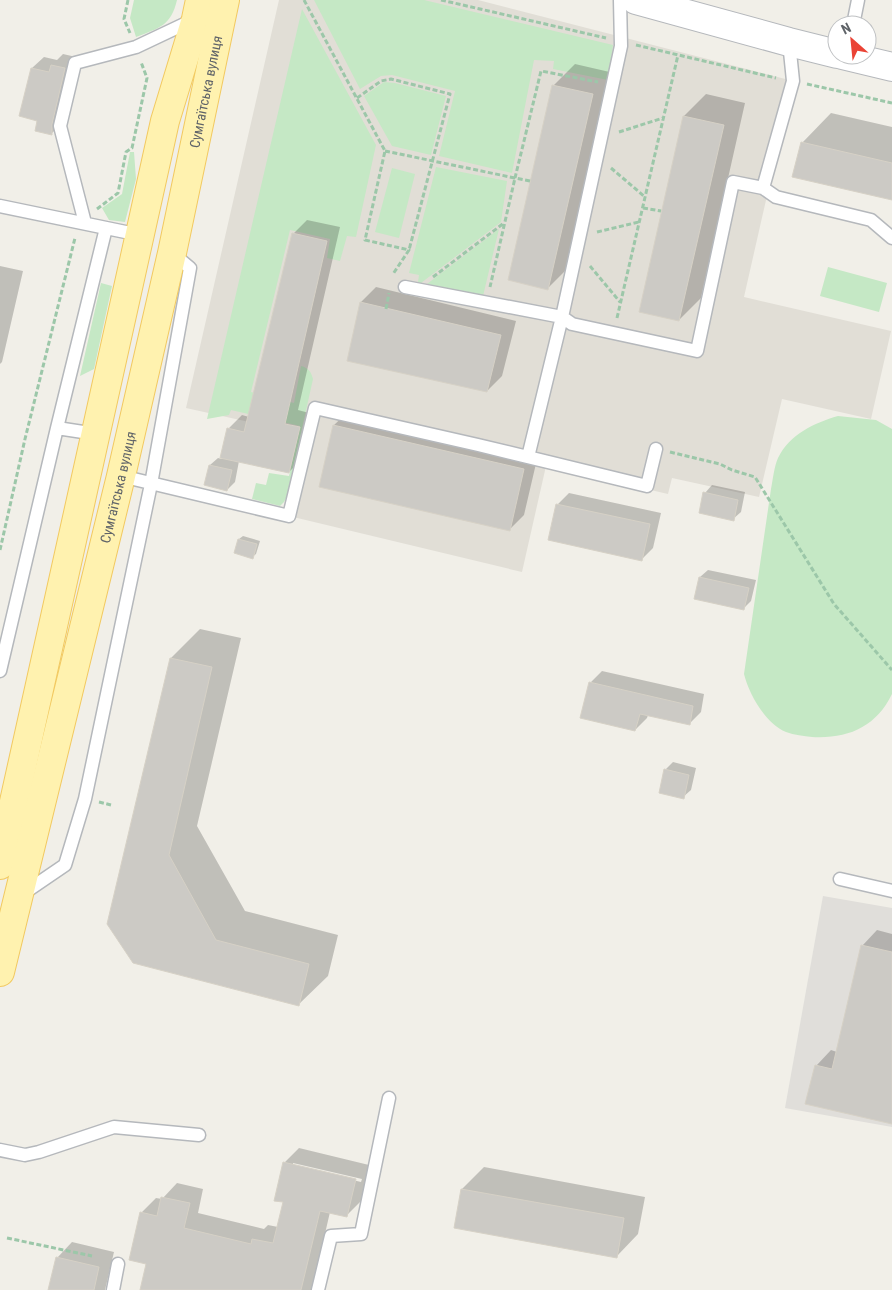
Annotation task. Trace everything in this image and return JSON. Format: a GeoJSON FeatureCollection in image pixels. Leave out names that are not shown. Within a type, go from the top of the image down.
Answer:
{"type":"FeatureCollection","features":[{"type":"Feature","properties":{"kind":"main road","name":"Сумгаїтська вулиця"},"geometry":{"type":"LineString","coordinates":[[0,972],[121,476],[172,253],[225,0]]}},
{"type":"Feature","properties":{"kind":"main road","name":"Сумгаїтська вулиця"},"geometry":{"type":"LineString","coordinates":[[0,865],[165,122],[198,9]]}},
{"type":"Feature","properties":{"kind":"street"},"geometry":{"type":"LineString","coordinates":[[636,1],[827,51]]}},
{"type":"Feature","properties":{"kind":"street"},"geometry":{"type":"LineString","coordinates":[[877,63],[892,67]]}},
{"type":"Feature","properties":{"kind":"lane"},"geometry":{"type":"LineString","coordinates":[[855,15],[858,0]]}},
{"type":"Feature","properties":{"kind":"lane"},"geometry":{"type":"LineString","coordinates":[[528,457],[562,317],[620,41],[636,1]]}},
{"type":"Feature","properties":{"kind":"lane"},"geometry":{"type":"LineString","coordinates":[[85,223],[60,126],[75,63],[136,48],[198,9]]}},
{"type":"Feature","properties":{"kind":"lane"},"geometry":{"type":"LineString","coordinates":[[763,188],[793,81],[789,42]]}},
{"type":"Feature","properties":{"kind":"lane"},"geometry":{"type":"LineString","coordinates":[[411,288],[562,317],[572,324],[697,351],[733,182],[763,188],[776,198],[871,220],[892,238]]}},
{"type":"Feature","properties":{"kind":"lane"},"geometry":{"type":"LineString","coordinates":[[0,206],[140,236]]}},
{"type":"Feature","properties":{"kind":"lane"},"geometry":{"type":"LineString","coordinates":[[0,671],[106,228]]}},
{"type":"Feature","properties":{"kind":"lane"},"geometry":{"type":"LineString","coordinates":[[17,898],[65,865],[85,799],[151,484],[190,268],[172,253]]}},
{"type":"Feature","properties":{"kind":"lane"},"geometry":{"type":"LineString","coordinates":[[121,476],[289,516],[315,408],[647,486],[656,449]]}},
{"type":"Feature","properties":{"kind":"lane"},"geometry":{"type":"LineString","coordinates":[[57,428],[96,434]]}},
{"type":"Feature","properties":{"kind":"lane"},"geometry":{"type":"LineString","coordinates":[[840,879],[892,891]]}},
{"type":"Feature","properties":{"kind":"lane"},"geometry":{"type":"LineString","coordinates":[[318,1290],[331,1236],[361,1234],[389,1098]]}},
{"type":"Feature","properties":{"kind":"lane"},"geometry":{"type":"LineString","coordinates":[[0,1150],[25,1155],[114,1127],[199,1135]]}},
{"type":"Feature","properties":{"kind":"lane"},"geometry":{"type":"LineString","coordinates":[[113,1290],[118,1264]]}},
{"type":"Feature","properties":{"kind":"path"},"geometry":{"type":"LineString","coordinates":[[0,550],[73,240],[103,203],[118,193],[126,152],[132,148],[147,78],[124,19],[128,0]]}},
{"type":"Feature","properties":{"kind":"path"},"geometry":{"type":"LineString","coordinates":[[304,0],[385,151],[365,240],[409,250]]}},
{"type":"Feature","properties":{"kind":"path"},"geometry":{"type":"LineString","coordinates":[[441,0],[892,103]]}},
{"type":"Feature","properties":{"kind":"path"},"geometry":{"type":"LineString","coordinates":[[613,333],[678,55]]}},
{"type":"Feature","properties":{"kind":"path"},"geometry":{"type":"LineString","coordinates":[[486,303],[541,71],[612,85]]}},
{"type":"Feature","properties":{"kind":"path"},"geometry":{"type":"LineString","coordinates":[[357,98],[381,80],[391,79],[450,94],[409,250],[393,275],[392,280]]}},
{"type":"Feature","properties":{"kind":"path"},"geometry":{"type":"LineString","coordinates":[[601,138],[664,118]]}},
{"type":"Feature","properties":{"kind":"path"},"geometry":{"type":"LineString","coordinates":[[385,151],[530,181]]}},
{"type":"Feature","properties":{"kind":"path"},"geometry":{"type":"LineString","coordinates":[[597,156],[645,197]]}},
{"type":"Feature","properties":{"kind":"path"},"geometry":{"type":"LineString","coordinates":[[643,208],[662,211]]}},
{"type":"Feature","properties":{"kind":"path"},"geometry":{"type":"LineString","coordinates":[[411,288],[505,222]]}},
{"type":"Feature","properties":{"kind":"path"},"geometry":{"type":"LineString","coordinates":[[579,236],[639,222]]}},
{"type":"Feature","properties":{"kind":"path"},"geometry":{"type":"LineString","coordinates":[[576,251],[620,302]]}},
{"type":"Feature","properties":{"kind":"path"},"geometry":{"type":"LineString","coordinates":[[386,309],[391,284]]}},
{"type":"Feature","properties":{"kind":"path"},"geometry":{"type":"LineString","coordinates":[[656,449],[720,464],[732,470],[756,477],[834,604],[892,670]]}},
{"type":"Feature","properties":{"kind":"path"},"geometry":{"type":"LineString","coordinates":[[7,1238],[92,1256]]}},
{"type":"Feature","properties":{"kind":"shaded area"},"geometry":{"type":"Polygon","coordinates":[[[279,0],[478,0],[793,81],[744,297],[891,331],[871,419],[782,399],[759,497],[672,478],[668,494],[546,466],[522,572],[289,516],[308,435],[186,408],[279,0]]]}},
{"type":"Feature","properties":{"kind":"shaded area"},"geometry":{"type":"Polygon","coordinates":[[[823,896],[892,908],[892,1127],[785,1108],[823,896]]]}},
{"type":"Feature","properties":{"kind":"green space"},"geometry":{"type":"Polygon","coordinates":[[[134,0],[177,0],[171,15],[163,25],[136,37],[130,18],[134,0]]]}},
{"type":"Feature","properties":{"kind":"green space"},"geometry":{"type":"Polygon","coordinates":[[[314,0],[424,0],[613,45],[608,80],[553,69],[554,61],[534,60],[512,173],[439,156],[455,91],[392,75],[381,76],[360,89],[314,0]]]}},
{"type":"Feature","properties":{"kind":"green space"},"geometry":{"type":"Polygon","coordinates":[[[302,9],[376,145],[356,237],[347,236],[340,261],[327,258],[330,239],[290,230],[251,392],[294,403],[301,366],[309,371],[313,379],[287,496],[280,506],[252,499],[256,483],[266,485],[269,473],[289,476],[300,426],[231,410],[229,415],[207,419],[302,9]]]}},
{"type":"Feature","properties":{"kind":"green space"},"geometry":{"type":"Polygon","coordinates":[[[384,82],[446,96],[431,155],[392,146],[364,96],[384,82]]]}},
{"type":"Feature","properties":{"kind":"green space"},"geometry":{"type":"Polygon","coordinates":[[[130,152],[134,152],[136,179],[125,222],[109,220],[102,208],[122,194],[130,152]]]}},
{"type":"Feature","properties":{"kind":"green space"},"geometry":{"type":"Polygon","coordinates":[[[436,167],[507,181],[501,222],[421,283],[418,282],[419,275],[409,273],[436,167]]]}},
{"type":"Feature","properties":{"kind":"green space"},"geometry":{"type":"Polygon","coordinates":[[[392,168],[415,174],[399,238],[375,232],[392,168]]]}},
{"type":"Feature","properties":{"kind":"green space"},"geometry":{"type":"Polygon","coordinates":[[[499,229],[483,296],[427,284],[499,229]]]}},
{"type":"Feature","properties":{"kind":"green space"},"geometry":{"type":"Polygon","coordinates":[[[828,267],[887,283],[879,312],[820,296],[828,267]]]}},
{"type":"Feature","properties":{"kind":"green space"},"geometry":{"type":"Polygon","coordinates":[[[101,283],[112,286],[94,369],[80,376],[101,283]]]}},
{"type":"Feature","properties":{"kind":"green space"},"geometry":{"type":"Polygon","coordinates":[[[838,416],[876,420],[892,429],[892,694],[878,715],[859,729],[837,736],[812,737],[786,732],[771,722],[754,699],[744,674],[771,489],[778,458],[789,442],[796,436],[820,422],[838,416]]]}},
{"type":"Feature","properties":{"kind":"building"},"geometry":{"type":"Polygon","coordinates":[[[51,65],[65,68],[52,124],[52,135],[35,131],[37,121],[19,116],[31,68],[49,72],[51,65]]]}},
{"type":"Feature","properties":{"kind":"building"},"geometry":{"type":"Polygon","coordinates":[[[552,85],[593,94],[548,290],[508,280],[552,85]]]}},
{"type":"Feature","properties":{"kind":"building"},"geometry":{"type":"Polygon","coordinates":[[[683,116],[724,125],[679,321],[639,312],[683,116]]]}},
{"type":"Feature","properties":{"kind":"building"},"geometry":{"type":"Polygon","coordinates":[[[801,142],[892,163],[892,200],[792,177],[801,142]]]}},
{"type":"Feature","properties":{"kind":"building"},"geometry":{"type":"Polygon","coordinates":[[[292,233],[327,241],[285,424],[300,427],[289,473],[220,458],[227,428],[244,432],[292,233]]]}},
{"type":"Feature","properties":{"kind":"building"},"geometry":{"type":"Polygon","coordinates":[[[360,302],[501,335],[487,392],[347,361],[360,302]]]}},
{"type":"Feature","properties":{"kind":"building"},"geometry":{"type":"Polygon","coordinates":[[[333,425],[524,469],[510,531],[319,487],[333,425]]]}},
{"type":"Feature","properties":{"kind":"building"},"geometry":{"type":"Polygon","coordinates":[[[209,465],[232,470],[227,491],[204,485],[209,465]]]}},
{"type":"Feature","properties":{"kind":"building"},"geometry":{"type":"Polygon","coordinates":[[[703,492],[738,500],[734,521],[699,513],[703,492]]]}},
{"type":"Feature","properties":{"kind":"building"},"geometry":{"type":"Polygon","coordinates":[[[556,504],[650,524],[642,561],[548,540],[556,504]]]}},
{"type":"Feature","properties":{"kind":"building"},"geometry":{"type":"Polygon","coordinates":[[[238,539],[257,544],[253,559],[234,553],[238,539]]]}},
{"type":"Feature","properties":{"kind":"building"},"geometry":{"type":"Polygon","coordinates":[[[699,577],[749,588],[744,610],[694,599],[699,577]]]}},
{"type":"Feature","properties":{"kind":"building"},"geometry":{"type":"Polygon","coordinates":[[[170,658],[212,667],[169,855],[216,940],[309,964],[299,1006],[133,963],[107,924],[170,658]]]}},
{"type":"Feature","properties":{"kind":"building"},"geometry":{"type":"Polygon","coordinates":[[[589,682],[693,706],[690,725],[640,714],[635,731],[580,718],[589,682]]]}},
{"type":"Feature","properties":{"kind":"building"},"geometry":{"type":"Polygon","coordinates":[[[664,769],[689,775],[684,799],[659,793],[664,769]]]}},
{"type":"Feature","properties":{"kind":"building"},"geometry":{"type":"Polygon","coordinates":[[[861,945],[892,952],[892,1124],[805,1104],[815,1065],[832,1069],[861,945]]]}},
{"type":"Feature","properties":{"kind":"building"},"geometry":{"type":"Polygon","coordinates":[[[283,1162],[356,1179],[347,1217],[320,1211],[301,1290],[140,1290],[146,1264],[129,1260],[140,1212],[157,1216],[161,1197],[190,1203],[184,1228],[251,1244],[252,1239],[273,1243],[283,1202],[274,1201],[283,1162]]]}},
{"type":"Feature","properties":{"kind":"building"},"geometry":{"type":"Polygon","coordinates":[[[461,1189],[624,1218],[617,1258],[454,1228],[461,1189]]]}},
{"type":"Feature","properties":{"kind":"building"},"geometry":{"type":"Polygon","coordinates":[[[56,1257],[99,1267],[94,1290],[48,1290],[56,1257]]]}}]}
